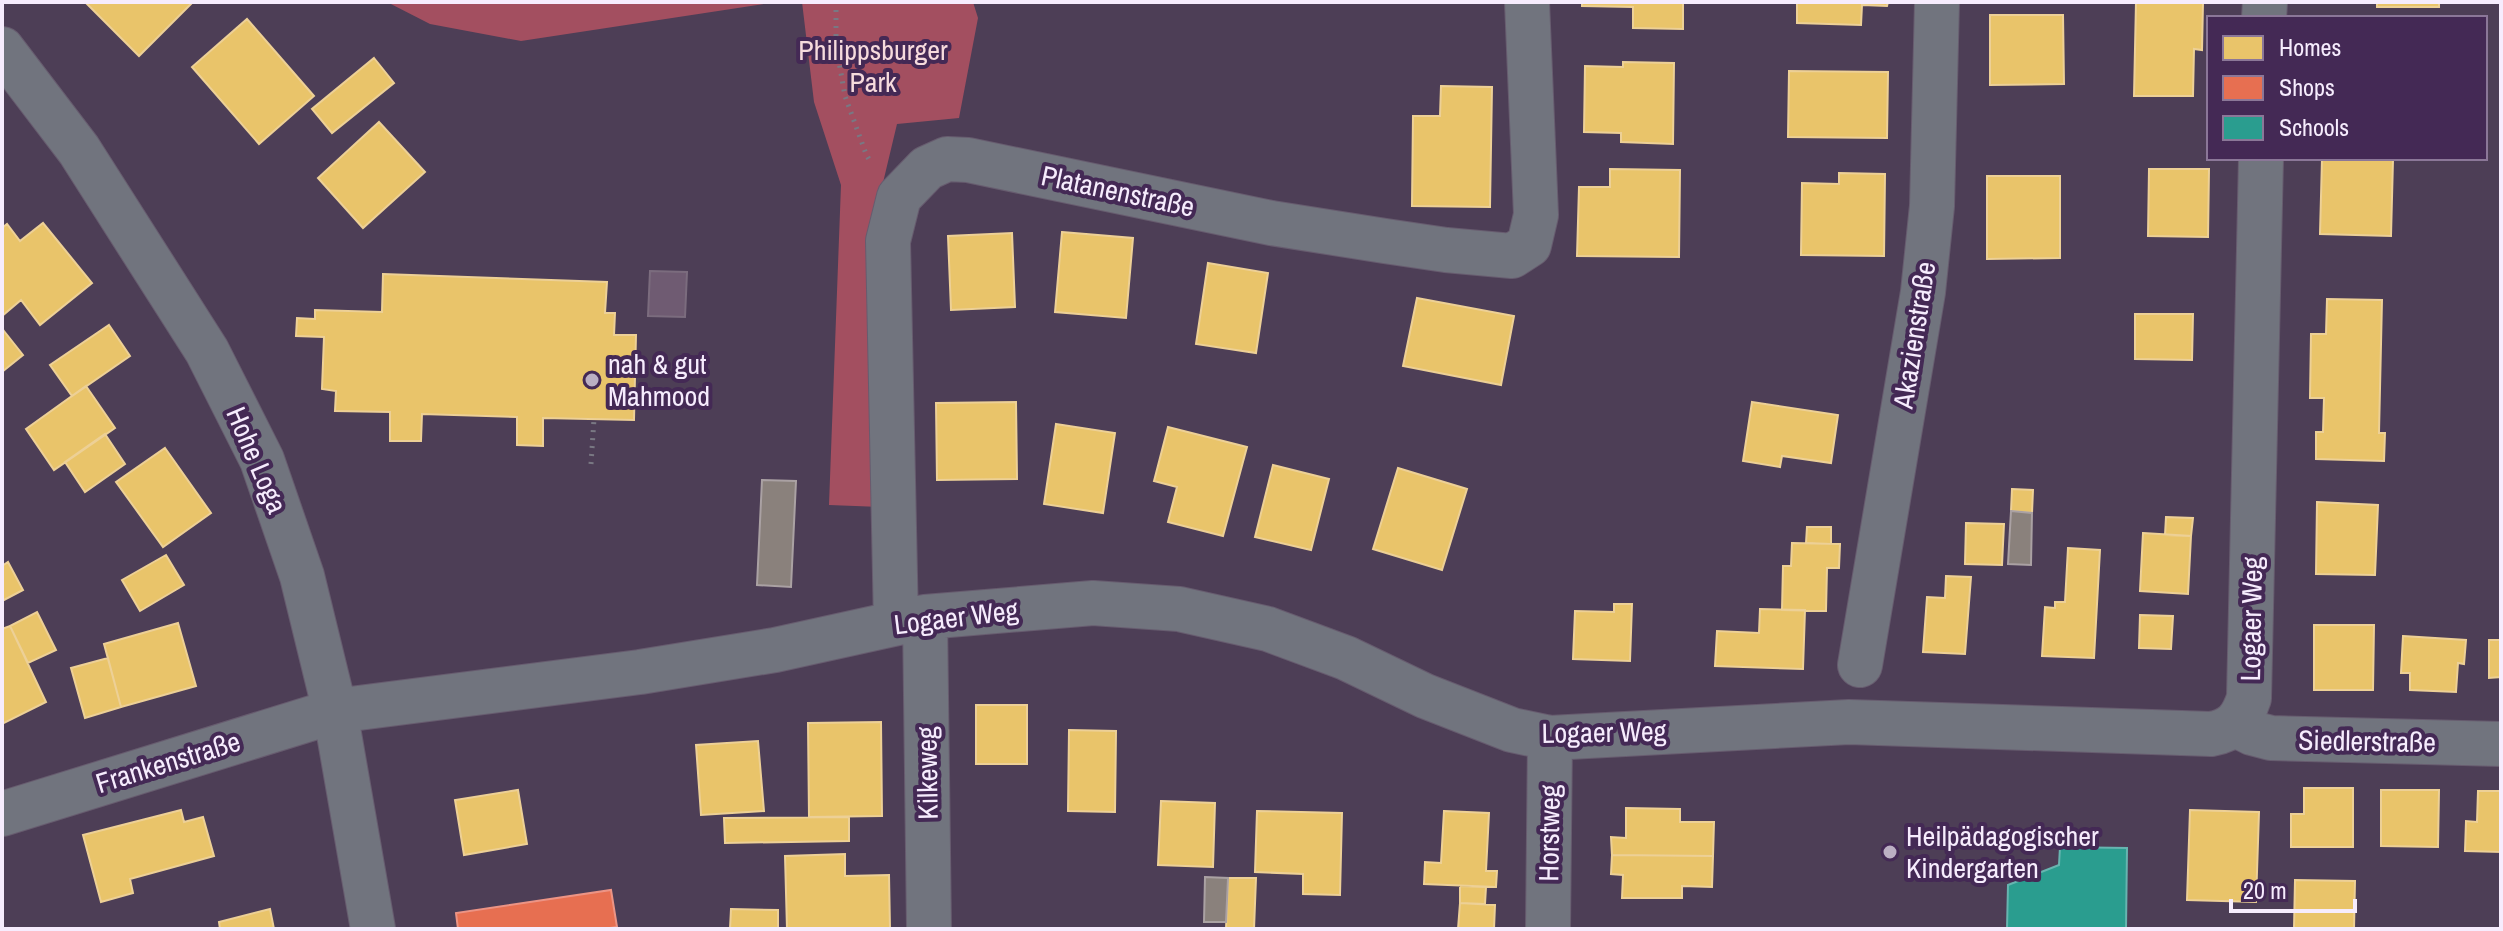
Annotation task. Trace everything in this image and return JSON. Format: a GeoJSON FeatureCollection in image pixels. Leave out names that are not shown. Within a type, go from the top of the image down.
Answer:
{"type":"FeatureCollection","features":[{"type":"Feature","properties":{"kind":"street","name":"Platanenstraße"},"geometry":{"type":"LineString","coordinates":[[911,620],[888,241],[899,197],[927,168],[947,159],[968,160],[1271,223],[1446,250],[1512,256],[1529,245],[1536,215],[1527,2]]}},
{"type":"Feature","properties":{"kind":"street","name":"Akazienstraße"},"geometry":{"type":"LineString","coordinates":[[1860,665],[1923,292],[1932,206],[1937,2]]}},
{"type":"Feature","properties":{"kind":"street","name":"Hohe Loga"},"geometry":{"type":"LineString","coordinates":[[2,49],[79,150],[207,351],[262,460],[302,576],[335,711],[373,929]]}},
{"type":"Feature","properties":{"kind":"street","name":"Logaer Weg"},"geometry":{"type":"LineString","coordinates":[[335,711],[640,672],[775,650],[911,620],[1093,603],[1179,609],[1268,629],[1346,658],[1425,696],[1512,730],[1550,738],[1849,722],[2223,732],[2236,725],[2249,698],[2261,160]]}},
{"type":"Feature","properties":{"kind":"street","name":"Kilkeweg"},"geometry":{"type":"LineString","coordinates":[[911,620],[929,929]]}},
{"type":"Feature","properties":{"kind":"street","name":"Frankenstraße"},"geometry":{"type":"LineString","coordinates":[[2,814],[335,711]]}},
{"type":"Feature","properties":{"kind":"street","name":"Siedlerstraße"},"geometry":{"type":"LineString","coordinates":[[2236,725],[2271,738],[2501,744]]}},
{"type":"Feature","properties":{"kind":"street","name":"Horstweg"},"geometry":{"type":"LineString","coordinates":[[1548,929],[1550,738]]}},
{"type":"Feature","properties":{"kind":"path"},"geometry":{"type":"LineString","coordinates":[[836,2],[836,45],[845,96],[866,154],[885,184],[899,197]]}},
{"type":"Feature","properties":{"kind":"path"},"geometry":{"type":"LineString","coordinates":[[591,464],[594,419]]}},
{"type":"Feature","properties":{"kind":"green space","name":"Philippsburger Park"},"geometry":{"type":"Polygon","coordinates":[[[387,2],[777,2],[521,41],[430,24],[387,2]]]}},
{"type":"Feature","properties":{"kind":"green space","name":"Philippsburger Park"},"geometry":{"type":"Polygon","coordinates":[[[802,2],[973,2],[978,18],[959,118],[897,124],[881,191],[881,507],[829,505],[841,185],[814,102],[802,2]]]}},
{"type":"Feature","properties":{"kind":"building: Homes"},"geometry":{"type":"Polygon","coordinates":[[[85,2],[193,2],[139,56],[85,2]]]}},
{"type":"Feature","properties":{"kind":"building: Homes"},"geometry":{"type":"Polygon","coordinates":[[[1582,2],[1683,2],[1683,29],[1633,28],[1633,7],[1582,6],[1582,2]]]}},
{"type":"Feature","properties":{"kind":"building: Homes"},"geometry":{"type":"Polygon","coordinates":[[[1797,2],[1888,2],[1887,6],[1862,5],[1861,25],[1797,23],[1797,2]]]}},
{"type":"Feature","properties":{"kind":"building: Homes"},"geometry":{"type":"Polygon","coordinates":[[[2136,2],[2203,3],[2202,50],[2194,49],[2193,96],[2134,96],[2136,2]]]}},
{"type":"Feature","properties":{"kind":"building: Homes"},"geometry":{"type":"Polygon","coordinates":[[[2377,2],[2439,2],[2439,7],[2377,7],[2377,2]]]}},
{"type":"Feature","properties":{"kind":"building: Homes"},"geometry":{"type":"Polygon","coordinates":[[[1990,15],[2063,15],[2064,84],[1990,85],[1990,15]]]}},
{"type":"Feature","properties":{"kind":"building: Homes"},"geometry":{"type":"Polygon","coordinates":[[[247,19],[314,96],[259,144],[192,67],[247,19]]]}},
{"type":"Feature","properties":{"kind":"building: Homes"},"geometry":{"type":"Polygon","coordinates":[[[374,58],[394,83],[332,133],[312,109],[374,58]]]}},
{"type":"Feature","properties":{"kind":"building: Homes"},"geometry":{"type":"Polygon","coordinates":[[[1623,62],[1674,63],[1673,144],[1621,142],[1621,133],[1584,132],[1585,66],[1623,67],[1623,62]]]}},
{"type":"Feature","properties":{"kind":"building: Homes"},"geometry":{"type":"Polygon","coordinates":[[[1789,71],[1888,72],[1887,138],[1788,137],[1789,71]]]}},
{"type":"Feature","properties":{"kind":"building: Homes"},"geometry":{"type":"Polygon","coordinates":[[[1441,86],[1492,87],[1490,207],[1412,206],[1413,116],[1440,116],[1441,86]]]}},
{"type":"Feature","properties":{"kind":"building: Homes"},"geometry":{"type":"Polygon","coordinates":[[[379,122],[425,172],[363,228],[318,178],[379,122]]]}},
{"type":"Feature","properties":{"kind":"building: Homes"},"geometry":{"type":"Polygon","coordinates":[[[2322,160],[2393,160],[2391,236],[2320,234],[2322,160]]]}},
{"type":"Feature","properties":{"kind":"building: Homes"},"geometry":{"type":"Polygon","coordinates":[[[1610,169],[1680,170],[1679,257],[1577,256],[1579,187],[1610,187],[1610,169]]]}},
{"type":"Feature","properties":{"kind":"building: Homes"},"geometry":{"type":"Polygon","coordinates":[[[2149,169],[2209,169],[2208,237],[2148,236],[2149,169]]]}},
{"type":"Feature","properties":{"kind":"building: Homes"},"geometry":{"type":"Polygon","coordinates":[[[1839,173],[1885,174],[1884,256],[1801,255],[1802,183],[1839,184],[1839,173]]]}},
{"type":"Feature","properties":{"kind":"building: Homes"},"geometry":{"type":"Polygon","coordinates":[[[1987,176],[2060,176],[2060,258],[1987,259],[1987,176]]]}},
{"type":"Feature","properties":{"kind":"building: Homes"},"geometry":{"type":"Polygon","coordinates":[[[43,223],[92,283],[40,325],[21,300],[2,316],[2,228],[7,224],[20,241],[43,223]]]}},
{"type":"Feature","properties":{"kind":"building: Homes"},"geometry":{"type":"Polygon","coordinates":[[[1062,232],[1133,238],[1126,318],[1055,312],[1062,232]]]}},
{"type":"Feature","properties":{"kind":"building: Homes"},"geometry":{"type":"Polygon","coordinates":[[[1012,233],[1015,307],[951,310],[948,236],[1012,233]]]}},
{"type":"Feature","properties":{"kind":"building: Homes"},"geometry":{"type":"Polygon","coordinates":[[[1208,263],[1268,273],[1256,353],[1196,344],[1208,263]]]}},
{"type":"Feature","properties":{"kind":"building: Homes"},"geometry":{"type":"Polygon","coordinates":[[[383,274],[607,282],[605,313],[615,313],[614,335],[636,335],[634,420],[543,418],[543,446],[517,445],[517,417],[422,414],[421,441],[390,441],[390,412],[335,411],[336,391],[322,389],[324,337],[296,336],[297,318],[315,319],[315,310],[382,312],[383,274]]]}},
{"type":"Feature","properties":{"kind":"building: Homes"},"geometry":{"type":"Polygon","coordinates":[[[1417,298],[1514,316],[1501,385],[1403,366],[1417,298]]]}},
{"type":"Feature","properties":{"kind":"building: Homes"},"geometry":{"type":"Polygon","coordinates":[[[2327,299],[2382,300],[2379,433],[2385,433],[2384,461],[2316,459],[2316,432],[2323,432],[2324,398],[2310,398],[2311,334],[2326,334],[2327,299]]]}},
{"type":"Feature","properties":{"kind":"building: Homes"},"geometry":{"type":"Polygon","coordinates":[[[2135,314],[2193,314],[2192,360],[2135,359],[2135,314]]]}},
{"type":"Feature","properties":{"kind":"building: Homes"},"geometry":{"type":"Polygon","coordinates":[[[109,325],[130,356],[72,396],[50,365],[109,325]]]}},
{"type":"Feature","properties":{"kind":"building: Homes"},"geometry":{"type":"Polygon","coordinates":[[[4,331],[23,355],[2,372],[2,333],[4,331]]]}},
{"type":"Feature","properties":{"kind":"building: Homes"},"geometry":{"type":"Polygon","coordinates":[[[86,386],[115,428],[54,470],[26,429],[86,386]]]}},
{"type":"Feature","properties":{"kind":"building: Homes"},"geometry":{"type":"Polygon","coordinates":[[[1016,402],[1017,479],[937,480],[936,403],[1016,402]]]}},
{"type":"Feature","properties":{"kind":"building: Homes"},"geometry":{"type":"Polygon","coordinates":[[[1752,402],[1838,415],[1831,463],[1782,456],[1780,467],[1743,461],[1752,402]]]}},
{"type":"Feature","properties":{"kind":"building: Homes"},"geometry":{"type":"Polygon","coordinates":[[[1056,424],[1115,433],[1103,513],[1044,504],[1056,424]]]}},
{"type":"Feature","properties":{"kind":"building: Homes"},"geometry":{"type":"Polygon","coordinates":[[[1168,427],[1247,447],[1223,536],[1168,522],[1177,487],[1154,481],[1168,427]]]}},
{"type":"Feature","properties":{"kind":"building: Homes"},"geometry":{"type":"Polygon","coordinates":[[[105,434],[125,464],[85,492],[65,462],[105,434]]]}},
{"type":"Feature","properties":{"kind":"building: Homes"},"geometry":{"type":"Polygon","coordinates":[[[165,448],[211,513],[163,547],[116,482],[165,448]]]}},
{"type":"Feature","properties":{"kind":"building: Homes"},"geometry":{"type":"Polygon","coordinates":[[[1273,465],[1329,479],[1311,550],[1255,537],[1273,465]]]}},
{"type":"Feature","properties":{"kind":"building: Homes"},"geometry":{"type":"Polygon","coordinates":[[[1398,468],[1467,489],[1442,570],[1373,549],[1398,468]]]}},
{"type":"Feature","properties":{"kind":"building: Homes"},"geometry":{"type":"Polygon","coordinates":[[[2012,489],[2033,490],[2032,513],[2011,511],[2012,489]]]}},
{"type":"Feature","properties":{"kind":"building: Homes"},"geometry":{"type":"Polygon","coordinates":[[[2317,502],[2378,505],[2375,575],[2316,574],[2317,502]]]}},
{"type":"Feature","properties":{"kind":"building: Homes"},"geometry":{"type":"Polygon","coordinates":[[[2166,517],[2193,518],[2191,536],[2165,535],[2166,517]]]}},
{"type":"Feature","properties":{"kind":"building: Homes"},"geometry":{"type":"Polygon","coordinates":[[[1966,523],[2004,524],[2002,565],[1965,564],[1966,523]]]}},
{"type":"Feature","properties":{"kind":"building: Homes"},"geometry":{"type":"Polygon","coordinates":[[[1807,527],[1831,527],[1831,544],[1806,543],[1807,527]]]}},
{"type":"Feature","properties":{"kind":"building: Homes"},"geometry":{"type":"Polygon","coordinates":[[[2143,533],[2191,536],[2188,594],[2140,591],[2143,533]]]}},
{"type":"Feature","properties":{"kind":"building: Homes"},"geometry":{"type":"Polygon","coordinates":[[[1792,543],[1840,544],[1839,568],[1827,568],[1826,611],[1782,610],[1783,566],[1791,566],[1792,543]]]}},
{"type":"Feature","properties":{"kind":"building: Homes"},"geometry":{"type":"Polygon","coordinates":[[[2068,548],[2100,550],[2094,658],[2042,656],[2045,607],[2055,608],[2055,602],[2065,602],[2068,548]]]}},
{"type":"Feature","properties":{"kind":"building: Homes"},"geometry":{"type":"Polygon","coordinates":[[[166,555],[184,585],[140,611],[122,580],[166,555]]]}},
{"type":"Feature","properties":{"kind":"building: Homes"},"geometry":{"type":"Polygon","coordinates":[[[8,562],[23,590],[2,601],[2,566],[8,562]]]}},
{"type":"Feature","properties":{"kind":"building: Homes"},"geometry":{"type":"Polygon","coordinates":[[[1946,576],[1971,577],[1965,654],[1923,652],[1927,597],[1945,598],[1946,576]]]}},
{"type":"Feature","properties":{"kind":"building: Homes"},"geometry":{"type":"Polygon","coordinates":[[[1614,604],[1632,604],[1630,661],[1573,659],[1575,611],[1614,612],[1614,604]]]}},
{"type":"Feature","properties":{"kind":"building: Homes"},"geometry":{"type":"Polygon","coordinates":[[[1760,609],[1805,610],[1803,669],[1715,666],[1717,631],[1759,633],[1760,609]]]}},
{"type":"Feature","properties":{"kind":"building: Homes"},"geometry":{"type":"Polygon","coordinates":[[[37,612],[56,650],[28,663],[10,626],[37,612]]]}},
{"type":"Feature","properties":{"kind":"building: Homes"},"geometry":{"type":"Polygon","coordinates":[[[2140,615],[2173,616],[2171,649],[2139,648],[2140,615]]]}},
{"type":"Feature","properties":{"kind":"building: Homes"},"geometry":{"type":"Polygon","coordinates":[[[178,623],[196,686],[121,707],[104,644],[178,623]]]}},
{"type":"Feature","properties":{"kind":"building: Homes"},"geometry":{"type":"Polygon","coordinates":[[[2314,625],[2374,625],[2373,690],[2314,690],[2314,625]]]}},
{"type":"Feature","properties":{"kind":"building: Homes"},"geometry":{"type":"Polygon","coordinates":[[[10,626],[46,702],[2,724],[2,629],[10,626]]]}},
{"type":"Feature","properties":{"kind":"building: Homes"},"geometry":{"type":"Polygon","coordinates":[[[2403,636],[2466,640],[2464,664],[2458,663],[2456,692],[2410,690],[2410,673],[2401,673],[2403,636]]]}},
{"type":"Feature","properties":{"kind":"building: Homes"},"geometry":{"type":"Polygon","coordinates":[[[2489,640],[2501,640],[2501,677],[2489,678],[2489,640]]]}},
{"type":"Feature","properties":{"kind":"building: Homes"},"geometry":{"type":"Polygon","coordinates":[[[108,658],[121,707],[85,718],[71,668],[108,658]]]}},
{"type":"Feature","properties":{"kind":"building: Homes"},"geometry":{"type":"Polygon","coordinates":[[[976,705],[1027,705],[1027,764],[976,764],[976,705]]]}},
{"type":"Feature","properties":{"kind":"building: Homes"},"geometry":{"type":"Polygon","coordinates":[[[881,722],[882,816],[809,817],[808,723],[881,722]]]}},
{"type":"Feature","properties":{"kind":"building: Homes"},"geometry":{"type":"Polygon","coordinates":[[[1069,730],[1116,731],[1115,812],[1068,811],[1069,730]]]}},
{"type":"Feature","properties":{"kind":"building: Homes"},"geometry":{"type":"Polygon","coordinates":[[[758,741],[764,811],[701,815],[696,745],[758,741]]]}},
{"type":"Feature","properties":{"kind":"building: Homes"},"geometry":{"type":"Polygon","coordinates":[[[2304,788],[2353,788],[2353,847],[2291,847],[2291,814],[2304,814],[2304,788]]]}},
{"type":"Feature","properties":{"kind":"building: Homes"},"geometry":{"type":"Polygon","coordinates":[[[518,790],[527,844],[464,855],[455,800],[518,790]]]}},
{"type":"Feature","properties":{"kind":"building: Homes"},"geometry":{"type":"Polygon","coordinates":[[[2381,790],[2439,790],[2438,847],[2381,846],[2381,790]]]}},
{"type":"Feature","properties":{"kind":"building: Homes"},"geometry":{"type":"Polygon","coordinates":[[[2478,791],[2501,791],[2501,852],[2465,851],[2466,821],[2477,822],[2478,791]]]}},
{"type":"Feature","properties":{"kind":"building: Homes"},"geometry":{"type":"Polygon","coordinates":[[[1161,801],[1215,803],[1213,867],[1158,865],[1161,801]]]}},
{"type":"Feature","properties":{"kind":"building: Homes"},"geometry":{"type":"Polygon","coordinates":[[[1626,808],[1680,809],[1680,822],[1714,822],[1713,856],[1612,855],[1611,837],[1626,838],[1626,808]]]}},
{"type":"Feature","properties":{"kind":"building: Homes"},"geometry":{"type":"Polygon","coordinates":[[[181,810],[184,822],[203,817],[214,856],[130,879],[133,893],[101,902],[83,835],[181,810]]]}},
{"type":"Feature","properties":{"kind":"building: Homes"},"geometry":{"type":"Polygon","coordinates":[[[2190,810],[2259,812],[2256,902],[2187,900],[2190,810]]]}},
{"type":"Feature","properties":{"kind":"building: Homes"},"geometry":{"type":"Polygon","coordinates":[[[1257,811],[1342,813],[1340,895],[1303,894],[1303,874],[1255,872],[1257,811]]]}},
{"type":"Feature","properties":{"kind":"building: Homes"},"geometry":{"type":"Polygon","coordinates":[[[1444,811],[1489,813],[1486,871],[1497,871],[1496,887],[1424,884],[1425,862],[1441,863],[1444,811]]]}},
{"type":"Feature","properties":{"kind":"building: Homes"},"geometry":{"type":"Polygon","coordinates":[[[849,817],[849,841],[725,843],[724,818],[849,817]]]}},
{"type":"Feature","properties":{"kind":"building: Homes"},"geometry":{"type":"Polygon","coordinates":[[[845,854],[845,876],[889,875],[890,929],[787,929],[785,856],[845,854]]]}},
{"type":"Feature","properties":{"kind":"building: Homes"},"geometry":{"type":"Polygon","coordinates":[[[1612,855],[1713,856],[1712,887],[1682,886],[1682,898],[1622,898],[1623,875],[1611,874],[1612,855]]]}},
{"type":"Feature","properties":{"kind":"building: Homes"},"geometry":{"type":"Polygon","coordinates":[[[1228,878],[1256,878],[1254,929],[1226,929],[1228,878]]]}},
{"type":"Feature","properties":{"kind":"building: Homes"},"geometry":{"type":"Polygon","coordinates":[[[2295,880],[2355,881],[2354,929],[2294,929],[2295,880]]]}},
{"type":"Feature","properties":{"kind":"building: Homes"},"geometry":{"type":"Polygon","coordinates":[[[1460,886],[1486,887],[1485,904],[1460,903],[1460,886]]]}},
{"type":"Feature","properties":{"kind":"building: Homes"},"geometry":{"type":"Polygon","coordinates":[[[1460,903],[1495,905],[1494,929],[1458,929],[1460,903]]]}},
{"type":"Feature","properties":{"kind":"building: Homes"},"geometry":{"type":"Polygon","coordinates":[[[270,909],[274,929],[220,929],[219,922],[270,909]]]}},
{"type":"Feature","properties":{"kind":"building: Homes"},"geometry":{"type":"Polygon","coordinates":[[[731,909],[778,910],[778,929],[730,929],[731,909]]]}},
{"type":"Feature","properties":{"kind":"building: Shops"},"geometry":{"type":"Polygon","coordinates":[[[611,890],[617,927],[458,929],[456,913],[611,890]]]}},
{"type":"Feature","properties":{"kind":"building: Schools"},"geometry":{"type":"Polygon","coordinates":[[[2060,847],[2127,848],[2126,929],[2007,929],[2008,885],[2059,865],[2060,847]]]}},
{"type":"Feature","properties":{"kind":"building: Industry"},"geometry":{"type":"Polygon","coordinates":[[[762,480],[796,481],[791,587],[757,585],[762,480]]]}},
{"type":"Feature","properties":{"kind":"building: Industry"},"geometry":{"type":"Polygon","coordinates":[[[2011,511],[2032,513],[2031,565],[2008,564],[2011,511]]]}},
{"type":"Feature","properties":{"kind":"building: Industry"},"geometry":{"type":"Polygon","coordinates":[[[1205,877],[1228,878],[1226,922],[1204,922],[1205,877]]]}},
{"type":"Feature","properties":{"kind":"building: Other"},"geometry":{"type":"Polygon","coordinates":[[[650,271],[687,272],[685,317],[648,316],[650,271]]]}},
{"type":"Feature","properties":{"kind":"place","name":"nah & gut Mahmood"},"geometry":{"type":"Point","coordinates":[592,380]}},
{"type":"Feature","properties":{"kind":"place","name":"Heilpädagogischer Kindergarten"},"geometry":{"type":"Point","coordinates":[1890,852]}}]}
